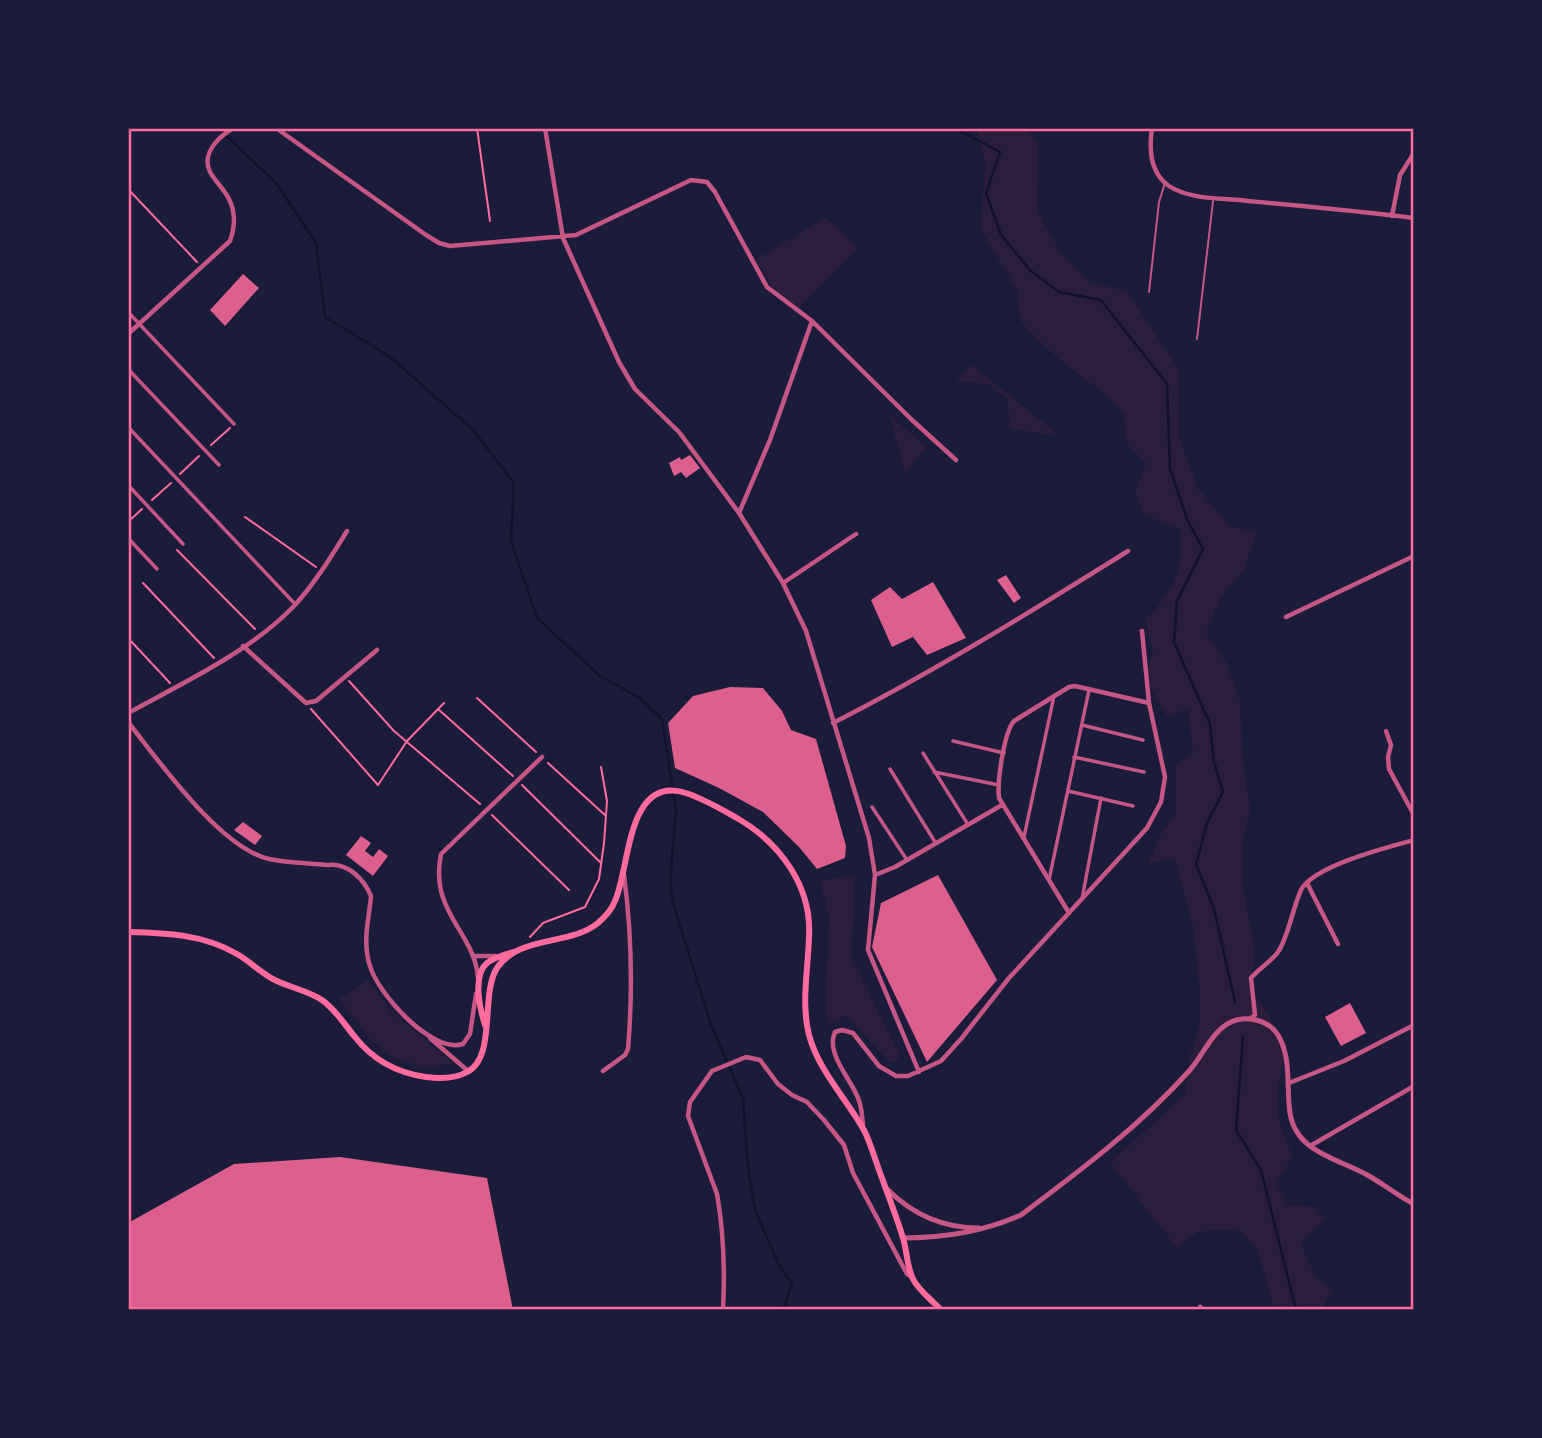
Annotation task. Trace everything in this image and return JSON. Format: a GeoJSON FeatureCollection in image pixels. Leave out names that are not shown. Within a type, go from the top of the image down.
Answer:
{"type":"FeatureCollection","features":[{"type":"Feature","properties":{"kind":"main road"},"geometry":{"type":"LineString","coordinates":[[486,1028],[477,987],[486,964],[532,945],[570,937],[594,926],[617,899],[632,829],[639,813],[650,800],[671,791],[686,793],[762,834],[796,879],[807,906],[809,921],[805,997],[810,1039],[821,1067],[864,1130],[903,1238],[913,1278],[941,1310]]}},
{"type":"Feature","properties":{"kind":"main road"},"geometry":{"type":"LineString","coordinates":[[128,932],[188,936],[234,952],[274,980],[326,1003],[362,1046],[385,1065],[419,1076],[436,1078],[469,1072],[477,1065],[482,1055],[492,981],[499,965],[523,949]]}},
{"type":"Feature","properties":{"kind":"street"},"geometry":{"type":"LineString","coordinates":[[128,334],[230,241],[234,223],[233,208],[210,171],[208,157],[214,144],[232,128]]}},
{"type":"Feature","properties":{"kind":"street"},"geometry":{"type":"LineString","coordinates":[[276,128],[439,243],[450,246],[562,238],[591,229],[691,180],[707,181],[762,281],[771,291],[812,321],[956,460]]}},
{"type":"Feature","properties":{"kind":"street"},"geometry":{"type":"LineString","coordinates":[[545,128],[562,238],[625,375],[643,399],[679,432],[739,513],[783,583],[806,631],[865,821],[875,875],[868,950],[919,1072]]}},
{"type":"Feature","properties":{"kind":"street"},"geometry":{"type":"LineString","coordinates":[[1152,128],[1150,150],[1159,176],[1178,191],[1414,218]]}},
{"type":"Feature","properties":{"kind":"street"},"geometry":{"type":"LineString","coordinates":[[1392,216],[1400,175],[1414,153]]}},
{"type":"Feature","properties":{"kind":"street"},"geometry":{"type":"LineString","coordinates":[[128,312],[234,424]]}},
{"type":"Feature","properties":{"kind":"street"},"geometry":{"type":"LineString","coordinates":[[739,513],[770,440],[812,321]]}},
{"type":"Feature","properties":{"kind":"street"},"geometry":{"type":"LineString","coordinates":[[128,369],[219,465]]}},
{"type":"Feature","properties":{"kind":"street"},"geometry":{"type":"LineString","coordinates":[[128,426],[296,604]]}},
{"type":"Feature","properties":{"kind":"street"},"geometry":{"type":"LineString","coordinates":[[128,485],[183,544]]}},
{"type":"Feature","properties":{"kind":"street"},"geometry":{"type":"LineString","coordinates":[[128,713],[175,688],[261,635],[296,604],[322,571],[347,531]]}},
{"type":"Feature","properties":{"kind":"street"},"geometry":{"type":"LineString","coordinates":[[783,583],[856,534]]}},
{"type":"Feature","properties":{"kind":"street"},"geometry":{"type":"LineString","coordinates":[[128,538],[157,569]]}},
{"type":"Feature","properties":{"kind":"street"},"geometry":{"type":"LineString","coordinates":[[833,723],[895,691],[1024,616],[1128,551]]}},
{"type":"Feature","properties":{"kind":"street"},"geometry":{"type":"LineString","coordinates":[[1286,617],[1414,556]]}},
{"type":"Feature","properties":{"kind":"street"},"geometry":{"type":"LineString","coordinates":[[864,1130],[860,1102],[833,1049],[835,1032],[842,1030],[853,1033],[879,1066],[891,1074],[900,1077],[934,1066],[952,1050],[1009,978],[1143,834],[1161,803],[1165,770],[1149,703],[1142,631]]}},
{"type":"Feature","properties":{"kind":"street"},"geometry":{"type":"LineString","coordinates":[[243,646],[306,703],[316,701],[377,650]]}},
{"type":"Feature","properties":{"kind":"street"},"geometry":{"type":"LineString","coordinates":[[1069,913],[1002,804],[999,785],[1012,723],[1054,695],[1072,687],[1149,703]]}},
{"type":"Feature","properties":{"kind":"street"},"geometry":{"type":"LineString","coordinates":[[1049,880],[1089,690]]}},
{"type":"Feature","properties":{"kind":"street"},"geometry":{"type":"LineString","coordinates":[[1024,838],[1054,695]]}},
{"type":"Feature","properties":{"kind":"street"},"geometry":{"type":"LineString","coordinates":[[128,722],[194,805],[240,845],[268,858],[338,864],[347,867],[358,877],[371,896],[365,938],[370,967],[383,993],[398,1010],[469,1072]]}},
{"type":"Feature","properties":{"kind":"street"},"geometry":{"type":"LineString","coordinates":[[1082,725],[1143,740]]}},
{"type":"Feature","properties":{"kind":"street"},"geometry":{"type":"LineString","coordinates":[[1386,732],[1391,745],[1389,769],[1414,816]]}},
{"type":"Feature","properties":{"kind":"street"},"geometry":{"type":"LineString","coordinates":[[953,741],[1004,753]]}},
{"type":"Feature","properties":{"kind":"street"},"geometry":{"type":"LineString","coordinates":[[923,752],[967,824]]}},
{"type":"Feature","properties":{"kind":"street"},"geometry":{"type":"LineString","coordinates":[[421,1029],[449,1045],[463,1044],[470,1034],[477,987],[478,975],[473,956],[448,914],[440,889],[441,855],[542,757]]}},
{"type":"Feature","properties":{"kind":"street"},"geometry":{"type":"LineString","coordinates":[[1074,757],[1144,772]]}},
{"type":"Feature","properties":{"kind":"street"},"geometry":{"type":"LineString","coordinates":[[890,769],[934,842]]}},
{"type":"Feature","properties":{"kind":"street"},"geometry":{"type":"LineString","coordinates":[[934,772],[999,785]]}},
{"type":"Feature","properties":{"kind":"street"},"geometry":{"type":"LineString","coordinates":[[1068,791],[1133,806]]}},
{"type":"Feature","properties":{"kind":"street"},"geometry":{"type":"LineString","coordinates":[[1081,901],[1101,799]]}},
{"type":"Feature","properties":{"kind":"street"},"geometry":{"type":"LineString","coordinates":[[875,875],[907,860],[1002,804]]}},
{"type":"Feature","properties":{"kind":"street"},"geometry":{"type":"LineString","coordinates":[[872,807],[907,860]]}},
{"type":"Feature","properties":{"kind":"street"},"geometry":{"type":"LineString","coordinates":[[1249,1019],[1255,1015],[1251,978],[1279,952],[1301,891],[1307,883],[1314,876],[1360,856],[1414,840]]}},
{"type":"Feature","properties":{"kind":"street"},"geometry":{"type":"LineString","coordinates":[[603,1071],[625,1055],[628,1049],[632,963],[624,871]]}},
{"type":"Feature","properties":{"kind":"street"},"geometry":{"type":"LineString","coordinates":[[1307,883],[1338,944]]}},
{"type":"Feature","properties":{"kind":"street"},"geometry":{"type":"LineString","coordinates":[[473,956],[482,958],[505,955]]}},
{"type":"Feature","properties":{"kind":"street"},"geometry":{"type":"LineString","coordinates":[[903,1238],[932,1238],[989,1228],[1021,1215],[1088,1164],[1165,1097],[1197,1062],[1220,1030],[1236,1020],[1249,1019],[1263,1022],[1274,1030],[1285,1051],[1292,1120],[1299,1135],[1321,1154],[1369,1175],[1414,1204]]}},
{"type":"Feature","properties":{"kind":"street"},"geometry":{"type":"LineString","coordinates":[[1289,1083],[1354,1056],[1414,1025]]}},
{"type":"Feature","properties":{"kind":"street"},"geometry":{"type":"LineString","coordinates":[[723,1310],[724,1257],[718,1194],[688,1112],[690,1102],[706,1078],[717,1069],[750,1057],[760,1060],[778,1084],[807,1102],[844,1145],[864,1195],[906,1274],[913,1278]]}},
{"type":"Feature","properties":{"kind":"street"},"geometry":{"type":"LineString","coordinates":[[1310,1146],[1414,1086]]}},
{"type":"Feature","properties":{"kind":"street"},"geometry":{"type":"LineString","coordinates":[[885,1187],[898,1200],[928,1219],[958,1227],[989,1228]]}},
{"type":"Feature","properties":{"kind":"street"},"geometry":{"type":"LineString","coordinates":[[1200,1306],[1204,1310]]}},
{"type":"Feature","properties":{"kind":"lane"},"geometry":{"type":"LineString","coordinates":[[1149,292],[1160,202],[1165,183]]}},
{"type":"Feature","properties":{"kind":"lane"},"geometry":{"type":"LineString","coordinates":[[1197,339],[1213,197]]}},
{"type":"Feature","properties":{"kind":"path"},"geometry":{"type":"LineString","coordinates":[[477,128],[490,221]]}},
{"type":"Feature","properties":{"kind":"path"},"geometry":{"type":"LineString","coordinates":[[128,189],[202,268]]}},
{"type":"Feature","properties":{"kind":"path"},"geometry":{"type":"LineString","coordinates":[[245,517],[322,571]]}},
{"type":"Feature","properties":{"kind":"path"},"geometry":{"type":"LineString","coordinates":[[177,550],[261,635]]}},
{"type":"Feature","properties":{"kind":"path"},"geometry":{"type":"LineString","coordinates":[[142,583],[218,662]]}},
{"type":"Feature","properties":{"kind":"path"},"geometry":{"type":"LineString","coordinates":[[128,638],[175,688]]}},
{"type":"Feature","properties":{"kind":"path"},"geometry":{"type":"LineString","coordinates":[[346,678],[394,731],[487,810],[569,890]]}},
{"type":"Feature","properties":{"kind":"path"},"geometry":{"type":"LineString","coordinates":[[306,703],[378,785],[407,741],[444,703]]}},
{"type":"Feature","properties":{"kind":"path"},"geometry":{"type":"LineString","coordinates":[[530,937],[543,923],[585,907],[599,879],[607,801],[601,767]]}},
{"type":"Feature","properties":{"kind":"shaded area"},"geometry":{"type":"Polygon","coordinates":[[[977,128],[1025,128],[1038,142],[1037,210],[1061,253],[1090,283],[1126,290],[1178,368],[1178,434],[1198,488],[1230,526],[1257,532],[1244,570],[1221,597],[1206,633],[1227,663],[1240,701],[1242,752],[1250,808],[1242,848],[1243,888],[1255,951],[1250,988],[1288,1045],[1280,1076],[1278,1102],[1282,1127],[1293,1157],[1276,1182],[1288,1205],[1316,1207],[1326,1219],[1300,1242],[1316,1278],[1333,1289],[1321,1310],[1274,1310],[1258,1250],[1239,1229],[1197,1232],[1177,1248],[1110,1163],[1185,1094],[1190,1055],[1200,1024],[1200,992],[1193,926],[1174,858],[1148,864],[1159,837],[1176,813],[1176,764],[1193,754],[1188,709],[1167,717],[1146,679],[1153,650],[1145,620],[1164,599],[1175,579],[1180,557],[1179,528],[1144,515],[1135,491],[1146,463],[1127,444],[1123,412],[1060,360],[1020,320],[1017,291],[981,229],[985,164],[977,128]]]}},
{"type":"Feature","properties":{"kind":"shaded area"},"geometry":{"type":"Polygon","coordinates":[[[826,217],[858,248],[798,309],[773,288],[756,260],[826,217]]]}},
{"type":"Feature","properties":{"kind":"shaded area"},"geometry":{"type":"Polygon","coordinates":[[[972,365],[1053,430],[1053,435],[1009,429],[1008,400],[990,385],[956,381],[972,365]]]}},
{"type":"Feature","properties":{"kind":"shaded area"},"geometry":{"type":"Polygon","coordinates":[[[889,414],[926,447],[905,473],[889,414]]]}},
{"type":"Feature","properties":{"kind":"shaded area"},"geometry":{"type":"Polygon","coordinates":[[[855,875],[852,957],[900,1056],[895,1063],[889,1062],[848,1017],[843,1016],[838,1022],[831,1024],[825,1012],[829,917],[820,881],[855,875]]]}},
{"type":"Feature","properties":{"kind":"shaded area"},"geometry":{"type":"Polygon","coordinates":[[[368,980],[392,1012],[453,1063],[427,1069],[390,1056],[371,1040],[339,999],[368,980]]]}},
{"type":"Feature","properties":{"kind":"building"},"geometry":{"type":"Polygon","coordinates":[[[243,274],[259,288],[225,326],[210,310],[243,274]]]}},
{"type":"Feature","properties":{"kind":"building"},"geometry":{"type":"Polygon","coordinates":[[[690,455],[700,468],[686,478],[681,472],[674,476],[669,463],[690,455]]]}},
{"type":"Feature","properties":{"kind":"building"},"geometry":{"type":"Polygon","coordinates":[[[1006,575],[1021,598],[1014,603],[997,580],[1006,575]]]}},
{"type":"Feature","properties":{"kind":"building"},"geometry":{"type":"Polygon","coordinates":[[[933,582],[966,638],[927,655],[913,637],[892,647],[871,600],[890,587],[902,599],[933,582]]]}},
{"type":"Feature","properties":{"kind":"building"},"geometry":{"type":"Polygon","coordinates":[[[730,687],[763,688],[782,711],[791,730],[816,739],[846,846],[845,858],[817,869],[763,812],[675,768],[668,723],[693,696],[730,687]]]}},
{"type":"Feature","properties":{"kind":"building"},"geometry":{"type":"Polygon","coordinates":[[[243,822],[262,836],[255,845],[234,830],[243,822]]]}},
{"type":"Feature","properties":{"kind":"building"},"geometry":{"type":"Polygon","coordinates":[[[361,836],[371,843],[365,851],[373,857],[379,849],[388,856],[373,876],[346,855],[361,836]]]}},
{"type":"Feature","properties":{"kind":"building"},"geometry":{"type":"Polygon","coordinates":[[[938,875],[997,980],[927,1062],[872,947],[881,903],[938,875]]]}},
{"type":"Feature","properties":{"kind":"building"},"geometry":{"type":"Polygon","coordinates":[[[1350,1003],[1366,1033],[1341,1046],[1325,1017],[1350,1003]]]}},
{"type":"Feature","properties":{"kind":"building"},"geometry":{"type":"Polygon","coordinates":[[[340,1157],[487,1178],[513,1310],[128,1310],[128,1223],[234,1164],[340,1157]]]}},
{"type":"Feature","properties":{"kind":"waterway"},"geometry":{"type":"LineString","coordinates":[[218,128],[276,183],[316,243],[325,317],[389,356],[473,430],[514,483],[511,541],[537,618],[600,676],[640,698],[662,719],[676,810],[670,881],[673,903],[711,1025],[743,1098],[748,1168],[755,1210],[780,1267],[792,1283],[783,1310]]}},
{"type":"Feature","properties":{"kind":"waterway"},"geometry":{"type":"LineString","coordinates":[[955,128],[1000,152],[986,193],[1001,235],[1031,271],[1059,292],[1101,300],[1167,384],[1170,469],[1187,519],[1203,549],[1177,601],[1174,642],[1210,724],[1214,762],[1223,792],[1207,823],[1196,864],[1214,909],[1235,1002]]}},
{"type":"Feature","properties":{"kind":"waterway"},"geometry":{"type":"LineString","coordinates":[[1243,1037],[1236,1130],[1261,1170],[1296,1310]]}}]}
